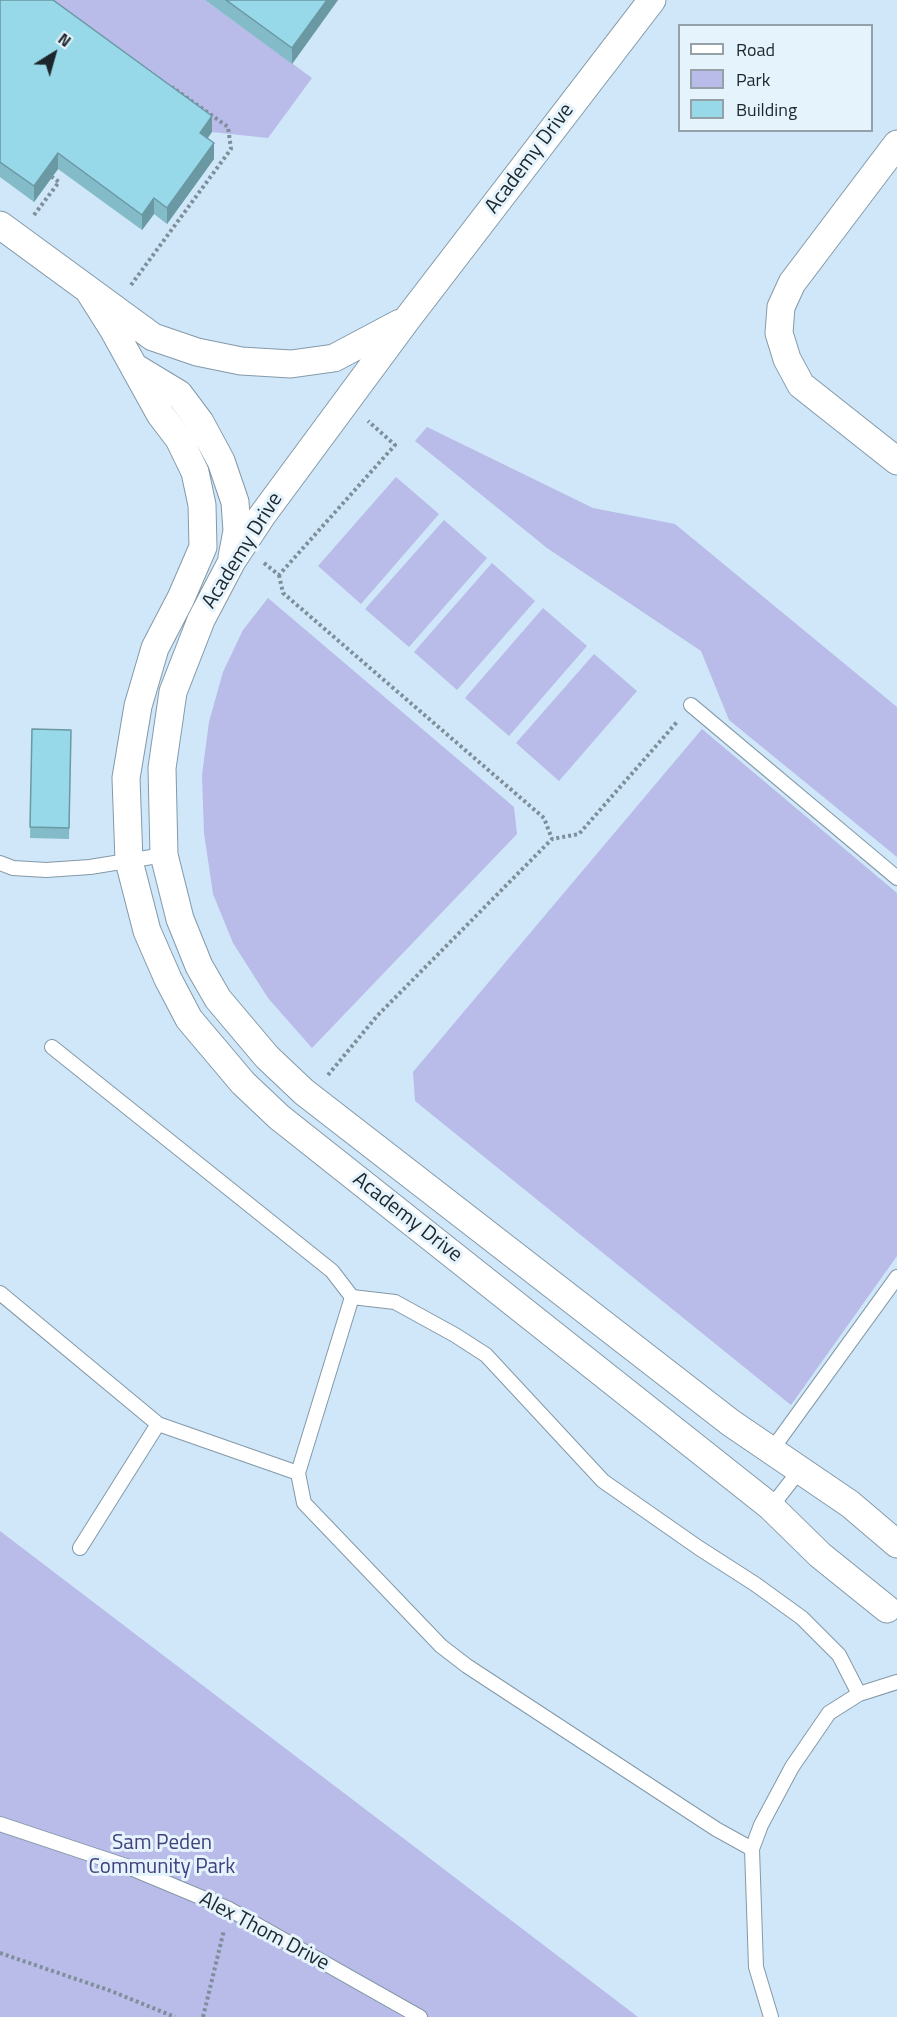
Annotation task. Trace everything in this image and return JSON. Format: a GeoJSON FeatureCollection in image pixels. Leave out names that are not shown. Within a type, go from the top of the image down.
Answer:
{"type":"FeatureCollection","features":[{"type":"Feature","properties":{"kind":"street","name":"Academy Drive"},"geometry":{"type":"LineString","coordinates":[[652,0],[408,318],[237,553],[201,620],[173,692],[162,768],[164,855],[180,919],[199,966],[218,999],[267,1057],[309,1096],[731,1423],[850,1504],[897,1544]]}},
{"type":"Feature","properties":{"kind":"street"},"geometry":{"type":"LineString","coordinates":[[897,144],[792,283],[781,307],[779,333],[787,360],[801,386],[897,461]]}},
{"type":"Feature","properties":{"kind":"street","name":"Academy Drive"},"geometry":{"type":"LineString","coordinates":[[0,225],[153,337],[204,353],[241,361],[291,364],[334,358],[408,318]]}},
{"type":"Feature","properties":{"kind":"street","name":"Academy Drive"},"geometry":{"type":"LineString","coordinates":[[89,291],[114,329],[160,414],[179,439],[195,472],[201,505],[203,546],[181,597],[155,648],[138,706],[126,778],[129,861],[147,931],[189,1019],[243,1083],[289,1125],[771,1507],[820,1555],[892,1612]]}},
{"type":"Feature","properties":{"kind":"street"},"geometry":{"type":"LineString","coordinates":[[204,353],[188,358],[177,369],[175,380],[179,394],[200,422],[221,461],[234,502],[237,553]]}},
{"type":"Feature","properties":{"kind":"street"},"geometry":{"type":"LineString","coordinates":[[134,367],[179,394]]}},
{"type":"Feature","properties":{"kind":"lane"},"geometry":{"type":"LineString","coordinates":[[691,705],[897,878]]}},
{"type":"Feature","properties":{"kind":"lane"},"geometry":{"type":"LineString","coordinates":[[0,863],[13,868],[46,870],[164,855]]}},
{"type":"Feature","properties":{"kind":"lane"},"geometry":{"type":"LineString","coordinates":[[52,1047],[332,1271],[352,1297],[395,1302],[486,1355],[603,1481],[699,1548],[756,1584],[802,1618],[839,1655],[859,1694]]}},
{"type":"Feature","properties":{"kind":"lane"},"geometry":{"type":"LineString","coordinates":[[771,1451],[897,1277]]}},
{"type":"Feature","properties":{"kind":"lane"},"geometry":{"type":"LineString","coordinates":[[0,1293],[158,1424],[298,1473]]}},
{"type":"Feature","properties":{"kind":"lane"},"geometry":{"type":"LineString","coordinates":[[352,1297],[298,1473],[304,1503],[441,1646],[466,1666],[716,1829],[752,1848]]}},
{"type":"Feature","properties":{"kind":"lane"},"geometry":{"type":"LineString","coordinates":[[80,1548],[158,1424]]}},
{"type":"Feature","properties":{"kind":"lane"},"geometry":{"type":"LineString","coordinates":[[771,1507],[799,1471]]}},
{"type":"Feature","properties":{"kind":"lane"},"geometry":{"type":"LineString","coordinates":[[771,2017],[756,1967],[752,1848],[761,1825],[792,1767],[829,1713],[859,1694],[897,1682]]}},
{"type":"Feature","properties":{"kind":"lane","name":"Alex Thom Drive"},"geometry":{"type":"LineString","coordinates":[[0,1824],[126,1866],[229,1909],[420,2017]]}},
{"type":"Feature","properties":{"kind":"path"},"geometry":{"type":"LineString","coordinates":[[129,289],[231,149],[228,127],[171,86]]}},
{"type":"Feature","properties":{"kind":"path"},"geometry":{"type":"LineString","coordinates":[[32,217],[59,182],[52,177]]}},
{"type":"Feature","properties":{"kind":"path"},"geometry":{"type":"LineString","coordinates":[[279,575],[395,445],[363,417]]}},
{"type":"Feature","properties":{"kind":"path"},"geometry":{"type":"LineString","coordinates":[[237,553],[279,575],[283,593],[544,819],[552,839]]}},
{"type":"Feature","properties":{"kind":"path"},"geometry":{"type":"LineString","coordinates":[[309,1096],[377,1016],[552,839],[579,834],[691,705]]}},
{"type":"Feature","properties":{"kind":"path"},"geometry":{"type":"LineString","coordinates":[[203,2017],[229,1909]]}},
{"type":"Feature","properties":{"kind":"path"},"geometry":{"type":"LineString","coordinates":[[0,1953],[111,1991],[175,2017]]}},
{"type":"Feature","properties":{"kind":"green space"},"geometry":{"type":"Polygon","coordinates":[[[38,0],[205,0],[312,78],[268,138],[212,132],[36,3],[38,0]]]}},
{"type":"Feature","properties":{"kind":"green space"},"geometry":{"type":"Polygon","coordinates":[[[427,427],[593,508],[675,524],[897,707],[897,857],[729,720],[701,651],[547,548],[415,441],[427,427]]]}},
{"type":"Feature","properties":{"kind":"green space"},"geometry":{"type":"Polygon","coordinates":[[[396,477],[439,514],[361,604],[318,566],[396,477]]]}},
{"type":"Feature","properties":{"kind":"green space"},"geometry":{"type":"Polygon","coordinates":[[[444,520],[487,558],[409,647],[365,609],[444,520]]]}},
{"type":"Feature","properties":{"kind":"green space"},"geometry":{"type":"Polygon","coordinates":[[[492,563],[535,601],[457,690],[414,652],[492,563]]]}},
{"type":"Feature","properties":{"kind":"green space"},"geometry":{"type":"Polygon","coordinates":[[[268,598],[514,807],[517,834],[312,1048],[268,998],[233,943],[213,894],[204,833],[202,775],[209,722],[223,672],[243,630],[268,598]]]}},
{"type":"Feature","properties":{"kind":"green space"},"geometry":{"type":"Polygon","coordinates":[[[543,608],[587,646],[509,736],[465,698],[543,608]]]}},
{"type":"Feature","properties":{"kind":"green space"},"geometry":{"type":"Polygon","coordinates":[[[594,654],[637,691],[559,781],[516,743],[594,654]]]}},
{"type":"Feature","properties":{"kind":"green space"},"geometry":{"type":"Polygon","coordinates":[[[702,729],[897,893],[897,1256],[791,1405],[415,1101],[413,1072],[702,729]]]}},
{"type":"Feature","properties":{"kind":"green space","name":"Sam Peden Community Park"},"geometry":{"type":"Polygon","coordinates":[[[0,1531],[638,2017],[0,2017],[0,1531]]]}},
{"type":"Feature","properties":{"kind":"building"},"geometry":{"type":"Polygon","coordinates":[[[0,0],[53,0],[212,116],[200,133],[214,143],[167,208],[154,198],[142,215],[58,153],[34,186],[0,162],[0,0]]]}},
{"type":"Feature","properties":{"kind":"building"},"geometry":{"type":"Polygon","coordinates":[[[226,0],[327,0],[292,48],[226,0]]]}},
{"type":"Feature","properties":{"kind":"building"},"geometry":{"type":"Polygon","coordinates":[[[32,729],[71,730],[69,828],[30,827],[32,729]]]}}]}
